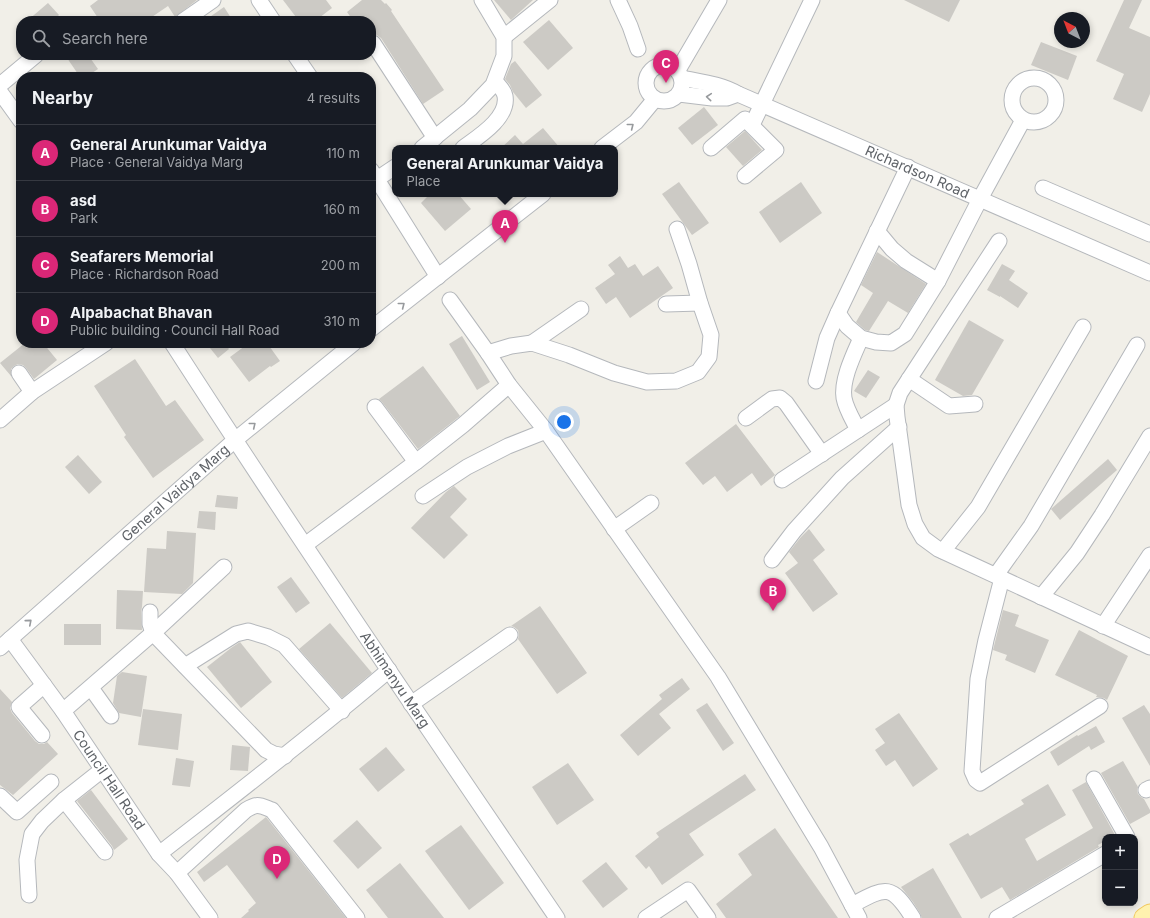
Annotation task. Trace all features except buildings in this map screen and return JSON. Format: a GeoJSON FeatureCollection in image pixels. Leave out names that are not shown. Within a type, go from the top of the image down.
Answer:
{"type":"FeatureCollection","features":[{"type":"Feature","properties":{"kind":"main road"},"geometry":{"type":"LineString","coordinates":[[1144,918],[1150,914]]}},
{"type":"Feature","properties":{"kind":"street"},"geometry":{"type":"LineString","coordinates":[[190,16],[214,0]]}},
{"type":"Feature","properties":{"kind":"street"},"geometry":{"type":"LineString","coordinates":[[259,0],[270,16]]}},
{"type":"Feature","properties":{"kind":"street"},"geometry":{"type":"LineString","coordinates":[[426,145],[470,109],[492,85],[504,56],[504,37],[482,0]]}},
{"type":"Feature","properties":{"kind":"street"},"geometry":{"type":"LineString","coordinates":[[504,37],[550,0]]}},
{"type":"Feature","properties":{"kind":"street"},"geometry":{"type":"LineString","coordinates":[[618,0],[630,26],[638,49]]}},
{"type":"Feature","properties":{"kind":"street"},"geometry":{"type":"LineString","coordinates":[[680,74],[719,0]]}},
{"type":"Feature","properties":{"kind":"street"},"geometry":{"type":"LineString","coordinates":[[752,125],[812,0]]}},
{"type":"Feature","properties":{"kind":"street"},"geometry":{"type":"LineString","coordinates":[[376,48],[435,138]]}},
{"type":"Feature","properties":{"kind":"street"},"geometry":{"type":"LineString","coordinates":[[0,85],[30,60]]}},
{"type":"Feature","properties":{"kind":"street"},"geometry":{"type":"LineString","coordinates":[[298,60],[307,72]]}},
{"type":"Feature","properties":{"kind":"street"},"geometry":{"type":"LineString","coordinates":[[664,64],[674,67],[680,74],[683,85],[679,94],[675,98],[665,101],[655,99],[648,91],[646,81],[650,72],[654,68],[664,64]]}},
{"type":"Feature","properties":{"kind":"street","name":"Richardson Road"},"geometry":{"type":"LineString","coordinates":[[680,74],[729,89],[1150,273]]}},
{"type":"Feature","properties":{"kind":"street"},"geometry":{"type":"LineString","coordinates":[[467,145],[495,122],[504,111],[505,95],[502,89],[494,81]]}},
{"type":"Feature","properties":{"kind":"street"},"geometry":{"type":"LineString","coordinates":[[0,92],[16,114]]}},
{"type":"Feature","properties":{"kind":"street"},"geometry":{"type":"LineString","coordinates":[[679,94],[712,98],[727,98],[738,94]]}},
{"type":"Feature","properties":{"kind":"street"},"geometry":{"type":"LineString","coordinates":[[606,145],[636,122],[655,99]]}},
{"type":"Feature","properties":{"kind":"street"},"geometry":{"type":"LineString","coordinates":[[711,148],[746,119],[776,150],[745,176]]}},
{"type":"Feature","properties":{"kind":"street"},"geometry":{"type":"LineString","coordinates":[[838,313],[847,326],[861,338],[876,342],[891,343],[905,334],[938,281],[1023,120]]}},
{"type":"Feature","properties":{"kind":"street"},"geometry":{"type":"LineString","coordinates":[[816,381],[827,338],[908,167]]}},
{"type":"Feature","properties":{"kind":"street"},"geometry":{"type":"LineString","coordinates":[[376,176],[392,168]]}},
{"type":"Feature","properties":{"kind":"street"},"geometry":{"type":"LineString","coordinates":[[376,182],[438,277]]}},
{"type":"Feature","properties":{"kind":"street"},"geometry":{"type":"LineString","coordinates":[[1043,188],[1150,234]]}},
{"type":"Feature","properties":{"kind":"street"},"geometry":{"type":"LineString","coordinates":[[376,325],[540,197]]}},
{"type":"Feature","properties":{"kind":"street"},"geometry":{"type":"LineString","coordinates":[[488,353],[511,346],[532,343],[569,355],[614,373],[647,382],[676,381],[698,372],[709,356],[711,335],[677,229]]}},
{"type":"Feature","properties":{"kind":"street"},"geometry":{"type":"LineString","coordinates":[[877,232],[892,249],[906,261],[938,281]]}},
{"type":"Feature","properties":{"kind":"street"},"geometry":{"type":"LineString","coordinates":[[998,241],[900,393],[896,405],[909,505],[915,524],[923,538],[938,549],[1150,647]]}},
{"type":"Feature","properties":{"kind":"street"},"geometry":{"type":"LineString","coordinates":[[450,300],[509,385],[546,431],[718,677],[821,847],[855,912],[876,892],[887,891],[895,894],[899,898],[913,918]]}},
{"type":"Feature","properties":{"kind":"street"},"geometry":{"type":"LineString","coordinates":[[666,304],[700,303]]}},
{"type":"Feature","properties":{"kind":"street"},"geometry":{"type":"LineString","coordinates":[[532,343],[581,309]]}},
{"type":"Feature","properties":{"kind":"street"},"geometry":{"type":"LineString","coordinates":[[943,551],[978,507],[1083,327]]}},
{"type":"Feature","properties":{"kind":"street"},"geometry":{"type":"LineString","coordinates":[[858,430],[846,404],[844,388],[849,366],[861,338]]}},
{"type":"Feature","properties":{"kind":"street"},"geometry":{"type":"LineString","coordinates":[[1100,706],[980,783],[976,780],[972,772],[978,680],[999,577],[1031,526],[1137,345]]}},
{"type":"Feature","properties":{"kind":"street"},"geometry":{"type":"LineString","coordinates":[[0,420],[32,392],[98,348]]}},
{"type":"Feature","properties":{"kind":"street","name":"Abhimanyu Marg"},"geometry":{"type":"LineString","coordinates":[[175,348],[234,440],[557,918]]}},
{"type":"Feature","properties":{"kind":"street","name":"General Vaidya Marg"},"geometry":{"type":"LineString","coordinates":[[5,643],[234,440],[346,348]]}},
{"type":"Feature","properties":{"kind":"street"},"geometry":{"type":"LineString","coordinates":[[19,373],[32,392]]}},
{"type":"Feature","properties":{"kind":"street"},"geometry":{"type":"LineString","coordinates":[[909,379],[949,406],[975,404]]}},
{"type":"Feature","properties":{"kind":"street"},"geometry":{"type":"LineString","coordinates":[[305,545],[416,462],[509,385]]}},
{"type":"Feature","properties":{"kind":"street"},"geometry":{"type":"LineString","coordinates":[[746,418],[772,399],[780,398],[786,403],[822,454]]}},
{"type":"Feature","properties":{"kind":"street"},"geometry":{"type":"LineString","coordinates":[[782,480],[896,405]]}},
{"type":"Feature","properties":{"kind":"street"},"geometry":{"type":"LineString","coordinates":[[374,407],[416,462]]}},
{"type":"Feature","properties":{"kind":"street"},"geometry":{"type":"LineString","coordinates":[[772,560],[794,531],[842,478],[899,427]]}},
{"type":"Feature","properties":{"kind":"street"},"geometry":{"type":"LineString","coordinates":[[423,496],[467,467],[508,446],[546,431]]}},
{"type":"Feature","properties":{"kind":"street"},"geometry":{"type":"LineString","coordinates":[[1042,597],[1077,553],[1150,436]]}},
{"type":"Feature","properties":{"kind":"street"},"geometry":{"type":"LineString","coordinates":[[614,529],[651,503]]}},
{"type":"Feature","properties":{"kind":"street"},"geometry":{"type":"LineString","coordinates":[[1103,626],[1150,556]]}},
{"type":"Feature","properties":{"kind":"street"},"geometry":{"type":"LineString","coordinates":[[63,711],[153,633],[224,567]]}},
{"type":"Feature","properties":{"kind":"street"},"geometry":{"type":"LineString","coordinates":[[150,612],[150,624],[153,633],[266,750],[274,754],[285,756]]}},
{"type":"Feature","properties":{"kind":"street"},"geometry":{"type":"LineString","coordinates":[[185,666],[236,634],[248,631],[268,637],[284,645],[342,711]]}},
{"type":"Feature","properties":{"kind":"street"},"geometry":{"type":"LineString","coordinates":[[411,704],[510,635]]}},
{"type":"Feature","properties":{"kind":"street","name":"Council Hall Road"},"geometry":{"type":"LineString","coordinates":[[5,643],[44,685],[159,854],[177,872],[210,918]]}},
{"type":"Feature","properties":{"kind":"street"},"geometry":{"type":"LineString","coordinates":[[159,854],[342,711],[389,670]]}},
{"type":"Feature","properties":{"kind":"street"},"geometry":{"type":"LineString","coordinates":[[42,735],[19,707],[44,685]]}},
{"type":"Feature","properties":{"kind":"street"},"geometry":{"type":"LineString","coordinates":[[91,688],[111,716]]}},
{"type":"Feature","properties":{"kind":"street"},"geometry":{"type":"LineString","coordinates":[[29,895],[27,860],[32,834],[42,821],[64,800],[102,770]]}},
{"type":"Feature","properties":{"kind":"street"},"geometry":{"type":"LineString","coordinates":[[1094,778],[1125,834]]}},
{"type":"Feature","properties":{"kind":"street"},"geometry":{"type":"LineString","coordinates":[[0,796],[17,812],[51,782]]}},
{"type":"Feature","properties":{"kind":"street"},"geometry":{"type":"LineString","coordinates":[[64,800],[105,852]]}},
{"type":"Feature","properties":{"kind":"street"},"geometry":{"type":"LineString","coordinates":[[177,872],[246,810],[255,805],[262,806],[272,810],[357,918]]}},
{"type":"Feature","properties":{"kind":"street"},"geometry":{"type":"LineString","coordinates":[[997,918],[1102,856]]}},
{"type":"Feature","properties":{"kind":"street"},"geometry":{"type":"LineString","coordinates":[[646,918],[688,890],[708,918]]}},
{"type":"Feature","properties":{"kind":"place","name":"Seafarers Memorial"},"geometry":{"type":"Point","coordinates":[666,83]}},
{"type":"Feature","properties":{"kind":"place","name":"General Arunkumar Vaidya"},"geometry":{"type":"Point","coordinates":[505,243]}},
{"type":"Feature","properties":{"kind":"place","name":"asd"},"geometry":{"type":"Point","coordinates":[773,611]}},
{"type":"Feature","properties":{"kind":"place","name":"Alpabachat Bhavan"},"geometry":{"type":"Point","coordinates":[277,879]}}]}
